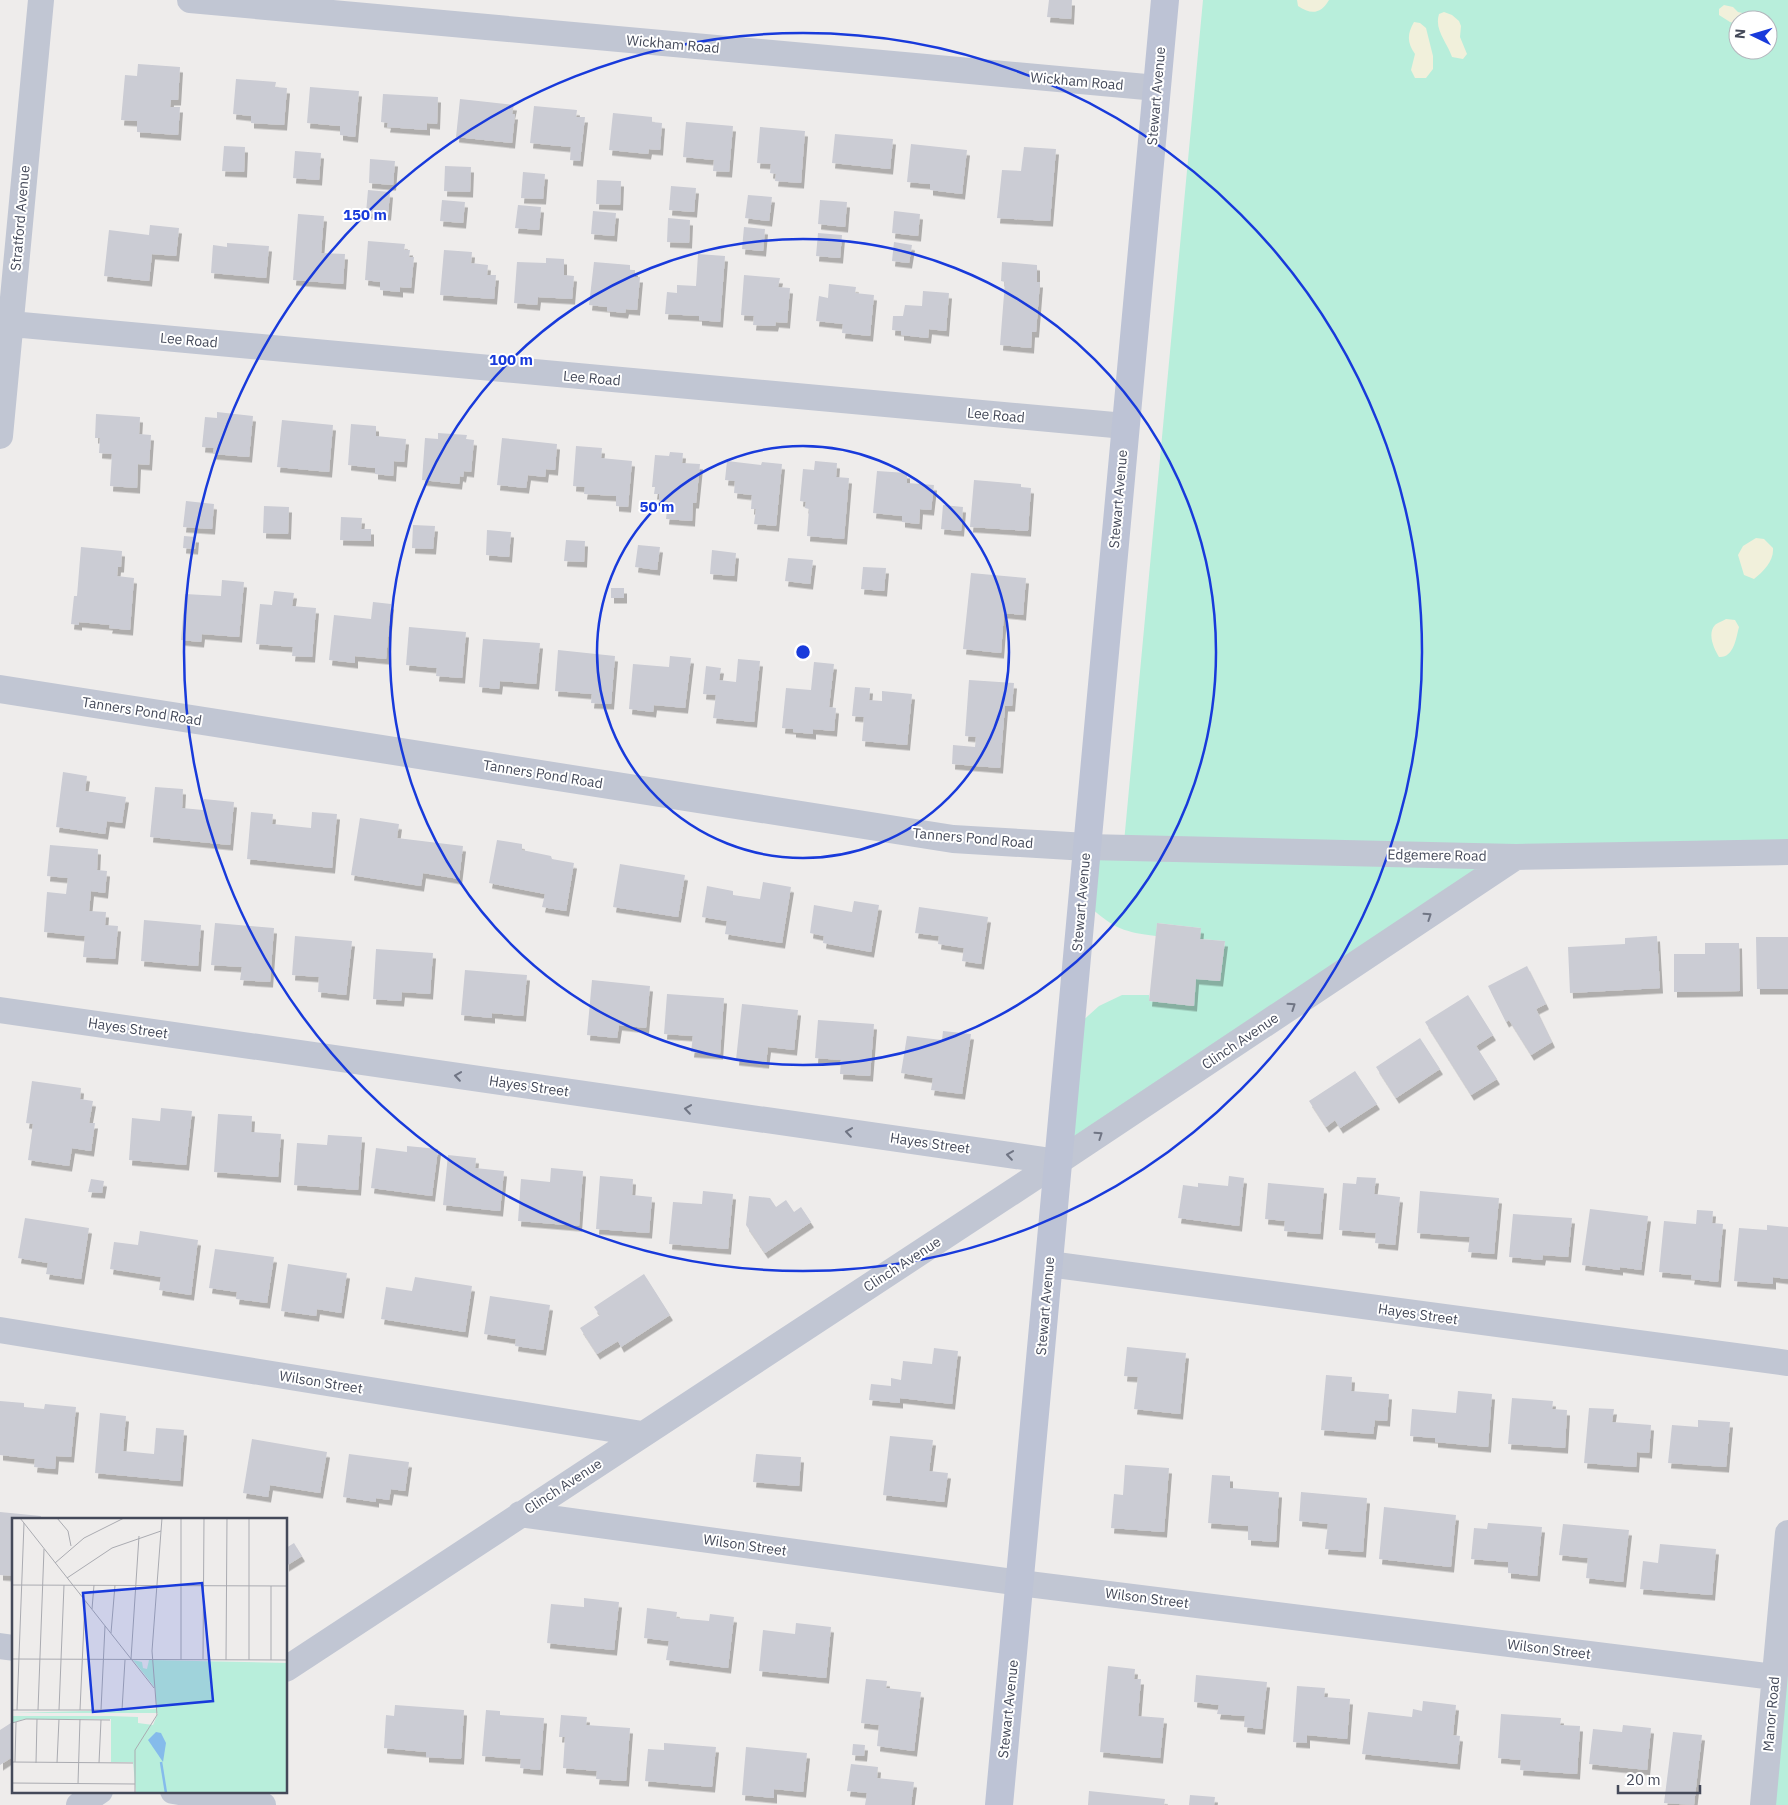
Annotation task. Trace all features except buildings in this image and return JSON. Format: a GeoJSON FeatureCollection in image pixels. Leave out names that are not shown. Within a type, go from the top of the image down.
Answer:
{"type":"FeatureCollection","features":[{"type":"Feature","properties":{"kind":"main road","name":"Stewart Avenue"},"geometry":{"type":"LineString","coordinates":[[998,1805],[1165,0]]}},
{"type":"Feature","properties":{"kind":"street","name":"Stratford Avenue"},"geometry":{"type":"LineString","coordinates":[[0,436],[5,324],[41,0]]}},
{"type":"Feature","properties":{"kind":"street","name":"Wickham Road"},"geometry":{"type":"LineString","coordinates":[[190,0],[1156,88]]}},
{"type":"Feature","properties":{"kind":"street","name":"Lee Road"},"geometry":{"type":"LineString","coordinates":[[5,324],[1125,426]]}},
{"type":"Feature","properties":{"kind":"street","name":"Tanners Pond Road"},"geometry":{"type":"LineString","coordinates":[[0,688],[953,839],[1086,847]]}},
{"type":"Feature","properties":{"kind":"street","name":"Edgemere Road"},"geometry":{"type":"LineString","coordinates":[[1086,847],[1516,857],[1788,852]]}},
{"type":"Feature","properties":{"kind":"street","name":"Clinch Avenue"},"geometry":{"type":"LineString","coordinates":[[288,1668],[1058,1162],[1516,857]]}},
{"type":"Feature","properties":{"kind":"street","name":"Hayes Street"},"geometry":{"type":"LineString","coordinates":[[0,1010],[1058,1162]]}},
{"type":"Feature","properties":{"kind":"street","name":"Hayes Street"},"geometry":{"type":"LineString","coordinates":[[1049,1264],[1788,1363]]}},
{"type":"Feature","properties":{"kind":"street","name":"Wilson Street"},"geometry":{"type":"LineString","coordinates":[[0,1330],[642,1434]]}},
{"type":"Feature","properties":{"kind":"street","name":"Wilson Street"},"geometry":{"type":"LineString","coordinates":[[520,1514],[1020,1582],[1774,1677]]}},
{"type":"Feature","properties":{"kind":"street","name":"Manor Road"},"geometry":{"type":"LineString","coordinates":[[1763,1805],[1788,1534]]}},
{"type":"Feature","properties":{"kind":"street"},"geometry":{"type":"LineString","coordinates":[[79,1805],[98,1792]]}},
{"type":"Feature","properties":{"kind":"street"},"geometry":{"type":"LineString","coordinates":[[179,1792],[263,1805]]}},
{"type":"Feature","properties":{"kind":"green space"},"geometry":{"type":"Polygon","coordinates":[[[1203,0],[1788,0],[1788,847],[1516,854],[1068,1146],[1079,1024],[1099,1006],[1122,995],[1149,995],[1149,1001],[1193,1006],[1196,979],[1220,981],[1225,941],[1200,939],[1201,928],[1157,923],[1156,936],[1128,931],[1113,925],[1090,907],[1095,854],[1123,853],[1203,0]]]}},
{"type":"Feature","properties":{"kind":"green space"},"geometry":{"type":"Polygon","coordinates":[[[1788,1559],[1788,1805],[1766,1805],[1788,1559]]]}},
{"type":"Feature","properties":{"kind":"sand"},"geometry":{"type":"Polygon","coordinates":[[[1297,0],[1329,0],[1323,8],[1311,12],[1298,6],[1297,0]]]}},
{"type":"Feature","properties":{"kind":"sand"},"geometry":{"type":"Polygon","coordinates":[[[1724,5],[1733,7],[1736,10],[1728,10],[1728,21],[1719,15],[1719,9],[1724,5]]]}},
{"type":"Feature","properties":{"kind":"sand"},"geometry":{"type":"Polygon","coordinates":[[[1444,12],[1452,15],[1459,21],[1461,26],[1460,37],[1467,54],[1463,59],[1452,57],[1440,31],[1438,25],[1439,14],[1444,12]]]}},
{"type":"Feature","properties":{"kind":"sand"},"geometry":{"type":"Polygon","coordinates":[[[1414,22],[1420,23],[1426,28],[1433,56],[1433,69],[1426,78],[1415,78],[1411,70],[1415,54],[1410,46],[1409,38],[1414,22]]]}},
{"type":"Feature","properties":{"kind":"sand"},"geometry":{"type":"Polygon","coordinates":[[[1756,538],[1764,539],[1773,548],[1773,553],[1768,565],[1754,579],[1744,575],[1738,555],[1743,546],[1756,538]]]}},
{"type":"Feature","properties":{"kind":"sand"},"geometry":{"type":"Polygon","coordinates":[[[1726,619],[1735,620],[1739,627],[1731,651],[1719,657],[1711,637],[1715,625],[1726,619]]]}}]}
